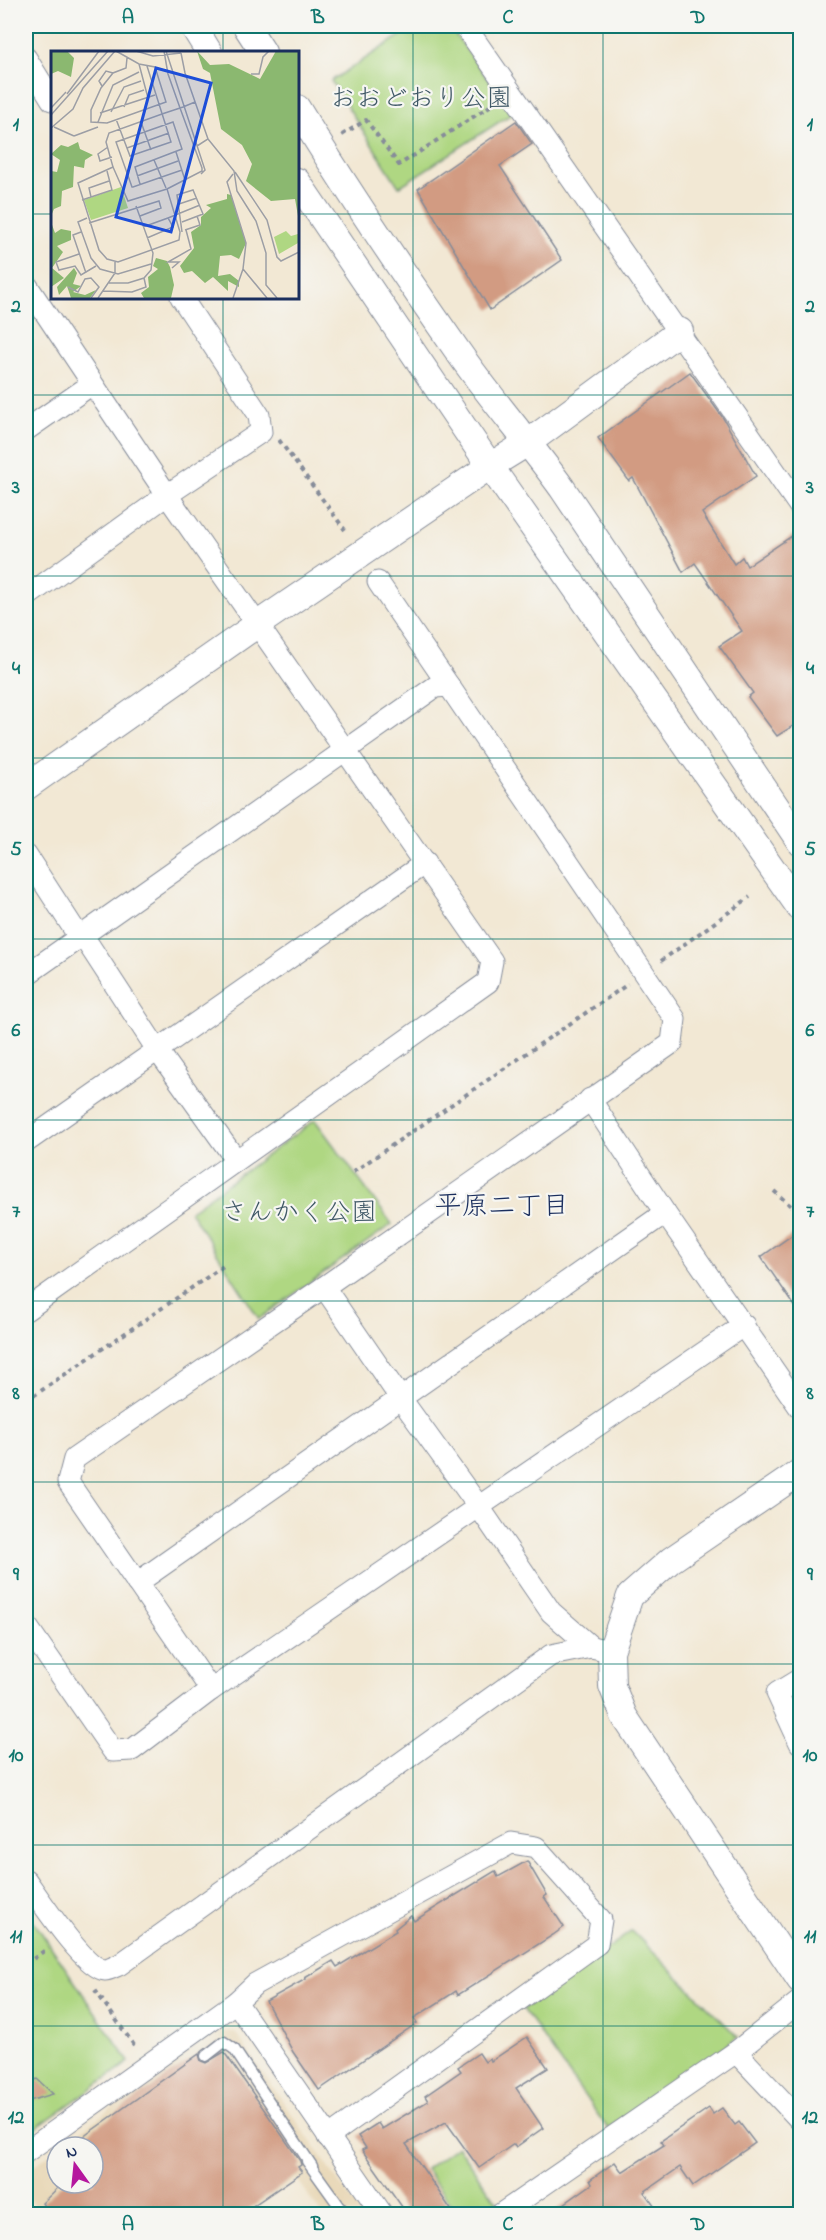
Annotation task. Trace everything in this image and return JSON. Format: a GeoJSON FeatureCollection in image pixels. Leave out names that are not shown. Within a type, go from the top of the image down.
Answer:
{"type":"FeatureCollection","features":[{"type":"Feature","properties":{"kind":"street"},"geometry":{"type":"LineString","coordinates":[[193,26],[208,51]]}},
{"type":"Feature","properties":{"kind":"street"},"geometry":{"type":"LineString","coordinates":[[246,26],[262,51]]}},
{"type":"Feature","properties":{"kind":"street"},"geometry":{"type":"LineString","coordinates":[[465,26],[801,507]]}},
{"type":"Feature","properties":{"kind":"street"},"geometry":{"type":"LineString","coordinates":[[26,58],[51,98]]}},
{"type":"Feature","properties":{"kind":"street"},"geometry":{"type":"LineString","coordinates":[[298,110],[460,355],[529,442],[801,842]]}},
{"type":"Feature","properties":{"kind":"street"},"geometry":{"type":"LineString","coordinates":[[298,182],[490,466],[801,908]]}},
{"type":"Feature","properties":{"kind":"street"},"geometry":{"type":"LineString","coordinates":[[26,284],[167,495],[492,961],[488,982],[26,1310]]}},
{"type":"Feature","properties":{"kind":"street"},"geometry":{"type":"LineString","coordinates":[[26,597],[167,495],[261,432],[259,415],[181,298]]}},
{"type":"Feature","properties":{"kind":"street"},"geometry":{"type":"LineString","coordinates":[[26,787],[258,624],[490,466],[529,442],[680,331]]}},
{"type":"Feature","properties":{"kind":"street"},"geometry":{"type":"LineString","coordinates":[[26,430],[92,384]]}},
{"type":"Feature","properties":{"kind":"street"},"geometry":{"type":"LineString","coordinates":[[211,1690],[68,1482],[74,1459],[324,1287],[672,1042],[675,1019],[378,582]]}},
{"type":"Feature","properties":{"kind":"street"},"geometry":{"type":"LineString","coordinates":[[26,975],[435,687],[449,686]]}},
{"type":"Feature","properties":{"kind":"street"},"geometry":{"type":"LineString","coordinates":[[26,855],[158,1051],[236,1160]]}},
{"type":"Feature","properties":{"kind":"street"},"geometry":{"type":"LineString","coordinates":[[26,1142],[425,863]]}},
{"type":"Feature","properties":{"kind":"street"},"geometry":{"type":"LineString","coordinates":[[590,1099],[665,1213],[801,1408]]}},
{"type":"Feature","properties":{"kind":"street"},"geometry":{"type":"LineString","coordinates":[[137,1583],[665,1213]]}},
{"type":"Feature","properties":{"kind":"street"},"geometry":{"type":"LineString","coordinates":[[324,1287],[551,1612],[601,1649],[624,1716],[801,1980]]}},
{"type":"Feature","properties":{"kind":"street"},"geometry":{"type":"LineString","coordinates":[[26,1625],[112,1751],[132,1750],[211,1690],[744,1325]]}},
{"type":"Feature","properties":{"kind":"street"},"geometry":{"type":"LineString","coordinates":[[601,1649],[630,1596],[671,1560],[801,1472]]}},
{"type":"Feature","properties":{"kind":"street"},"geometry":{"type":"LineString","coordinates":[[26,1880],[66,1936],[94,1966],[106,1970],[119,1965],[551,1655],[601,1649]]}},
{"type":"Feature","properties":{"kind":"street"},"geometry":{"type":"LineString","coordinates":[[801,1679],[777,1692],[801,1743]]}},
{"type":"Feature","properties":{"kind":"street"},"geometry":{"type":"LineString","coordinates":[[26,2152],[149,2066],[236,2002],[255,1984],[511,1843],[536,1847],[601,1920],[597,1944],[328,2137]]}},
{"type":"Feature","properties":{"kind":"street"},"geometry":{"type":"LineString","coordinates":[[501,2214],[736,2052],[801,2001]]}},
{"type":"Feature","properties":{"kind":"street"},"geometry":{"type":"LineString","coordinates":[[236,2002],[382,2214]]}},
{"type":"Feature","properties":{"kind":"street"},"geometry":{"type":"LineString","coordinates":[[736,2052],[801,2120]]}},
{"type":"Feature","properties":{"kind":"lane"},"geometry":{"type":"LineString","coordinates":[[206,2056],[224,2042],[234,2049],[345,2214]]}},
{"type":"Feature","properties":{"kind":"lane"},"geometry":{"type":"LineString","coordinates":[[288,2143],[312,2166]]}},
{"type":"Feature","properties":{"kind":"path"},"geometry":{"type":"LineString","coordinates":[[366,120],[399,165],[512,92]]}},
{"type":"Feature","properties":{"kind":"path"},"geometry":{"type":"LineString","coordinates":[[261,432],[275,434],[345,530]]}},
{"type":"Feature","properties":{"kind":"path"},"geometry":{"type":"LineString","coordinates":[[353,1172],[644,973],[750,897]]}},
{"type":"Feature","properties":{"kind":"path"},"geometry":{"type":"LineString","coordinates":[[774,1191],[801,1214]]}},
{"type":"Feature","properties":{"kind":"path"},"geometry":{"type":"LineString","coordinates":[[26,1401],[225,1265]]}},
{"type":"Feature","properties":{"kind":"path"},"geometry":{"type":"LineString","coordinates":[[26,1964],[51,1946]]}},
{"type":"Feature","properties":{"kind":"path"},"geometry":{"type":"LineString","coordinates":[[106,1970],[91,1985],[149,2066]]}},
{"type":"Feature","properties":{"kind":"shaded area"},"geometry":{"type":"Polygon","coordinates":[[[215,2031],[235,2032],[361,2214],[322,2214],[297,2179],[246,2214],[40,2214],[26,2194],[26,2172],[45,2158],[45,2195],[105,2195],[105,2135],[75,2135],[215,2031]]]}},
{"type":"Feature","properties":{"kind":"green space","name":"おおどおり公園"},"geometry":{"type":"Polygon","coordinates":[[[415,26],[449,26],[513,113],[399,187],[331,81],[415,26]]]}},
{"type":"Feature","properties":{"kind":"green space","name":"さんかく公園"},"geometry":{"type":"Polygon","coordinates":[[[315,1120],[392,1224],[259,1319],[190,1211],[315,1120]]]}},
{"type":"Feature","properties":{"kind":"green space"},"geometry":{"type":"Polygon","coordinates":[[[26,1910],[129,2062],[26,2135],[26,1910]]]}},
{"type":"Feature","properties":{"kind":"green space"},"geometry":{"type":"Polygon","coordinates":[[[632,1931],[738,2037],[608,2129],[523,2009],[632,1931]]]}},
{"type":"Feature","properties":{"kind":"green space"},"geometry":{"type":"Polygon","coordinates":[[[457,2146],[499,2205],[485,2214],[457,2214],[426,2169],[457,2146]]]}},
{"type":"Feature","properties":{"kind":"building"},"geometry":{"type":"Polygon","coordinates":[[[516,121],[532,144],[500,166],[562,260],[490,310],[418,189],[516,121]]]}},
{"type":"Feature","properties":{"kind":"building"},"geometry":{"type":"Polygon","coordinates":[[[690,372],[723,418],[756,476],[702,513],[734,564],[742,557],[747,566],[801,530],[801,721],[777,736],[748,697],[753,693],[719,646],[742,631],[695,563],[683,572],[633,478],[629,481],[598,438],[690,372]]]}},
{"type":"Feature","properties":{"kind":"building"},"geometry":{"type":"Polygon","coordinates":[[[801,1229],[801,1315],[761,1257],[801,1229]]]}},
{"type":"Feature","properties":{"kind":"building"},"geometry":{"type":"Polygon","coordinates":[[[527,1861],[547,1895],[544,1897],[564,1927],[458,1995],[456,1991],[414,2018],[417,2023],[319,2090],[293,2052],[266,2001],[333,1961],[337,1967],[396,1931],[395,1929],[411,1916],[414,1921],[495,1871],[498,1877],[527,1861]]]}},
{"type":"Feature","properties":{"kind":"building"},"geometry":{"type":"Polygon","coordinates":[[[527,2037],[548,2068],[516,2088],[543,2128],[516,2147],[514,2144],[479,2168],[446,2122],[406,2144],[454,2214],[407,2214],[362,2150],[366,2148],[358,2136],[378,2123],[382,2129],[428,2101],[425,2096],[461,2071],[458,2067],[479,2053],[485,2062],[490,2058],[491,2061],[527,2037]]]}},
{"type":"Feature","properties":{"kind":"building"},"geometry":{"type":"Polygon","coordinates":[[[224,2052],[300,2161],[301,2165],[298,2167],[302,2172],[241,2214],[49,2214],[42,2203],[50,2195],[105,2195],[105,2135],[86,2135],[199,2054],[201,2061],[206,2063],[224,2052]]]}},
{"type":"Feature","properties":{"kind":"building"},"geometry":{"type":"Polygon","coordinates":[[[37,2079],[53,2094],[26,2102],[26,2083],[37,2079]]]}},
{"type":"Feature","properties":{"kind":"building"},"geometry":{"type":"Polygon","coordinates":[[[709,2108],[713,2114],[722,2108],[735,2125],[739,2122],[755,2143],[693,2186],[680,2167],[644,2192],[660,2214],[550,2214],[592,2184],[590,2180],[615,2162],[622,2172],[664,2145],[661,2141],[709,2108]]]}},
{"type":"Feature","properties":{"kind":"district","name":"平原二丁目"},"geometry":{"type":"Point","coordinates":[502,1205]}}]}
